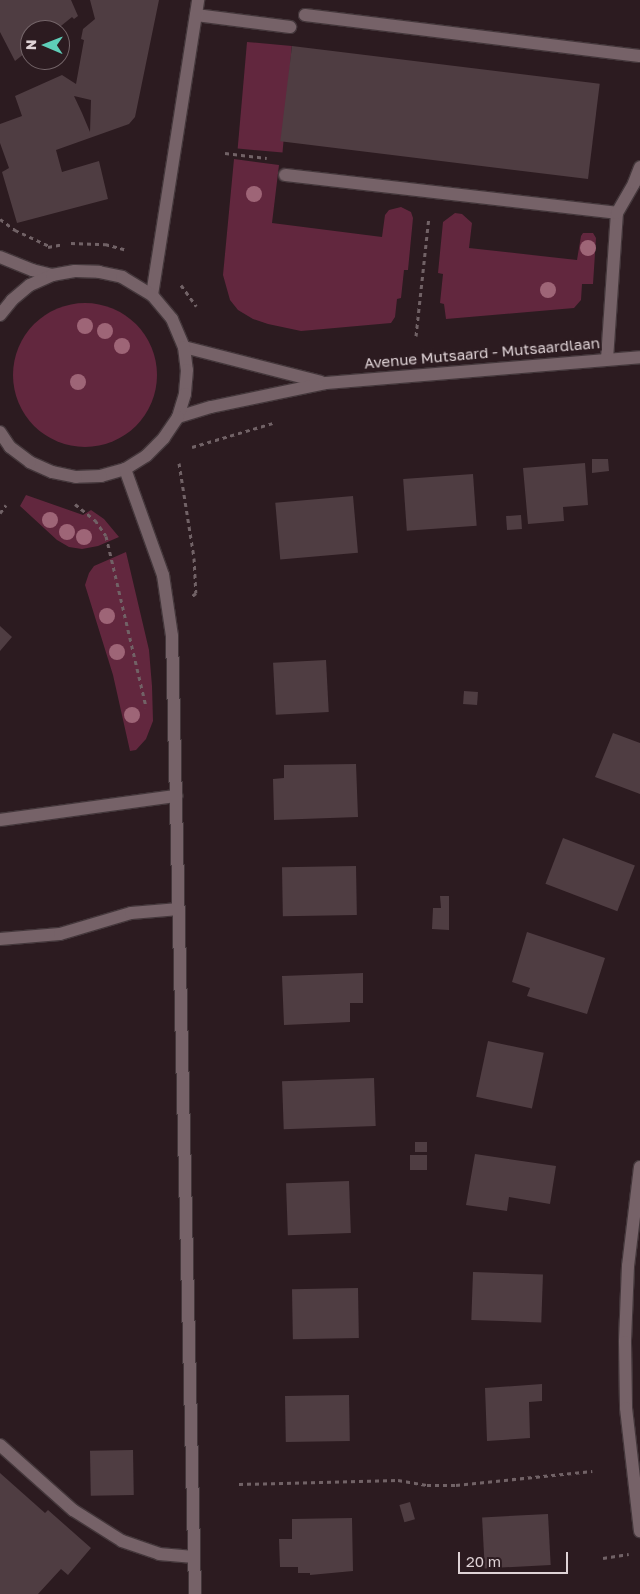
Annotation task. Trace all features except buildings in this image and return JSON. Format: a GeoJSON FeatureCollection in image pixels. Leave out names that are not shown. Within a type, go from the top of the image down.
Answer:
{"type":"FeatureCollection","features":[{"type":"Feature","properties":{"kind":"main road"},"geometry":{"type":"LineString","coordinates":[[152,295],[198,0]]}},
{"type":"Feature","properties":{"kind":"main road"},"geometry":{"type":"LineString","coordinates":[[196,15],[290,27]]}},
{"type":"Feature","properties":{"kind":"main road"},"geometry":{"type":"LineString","coordinates":[[305,15],[640,56]]}},
{"type":"Feature","properties":{"kind":"main road"},"geometry":{"type":"LineString","coordinates":[[607,359],[617,213],[634,183],[640,167]]}},
{"type":"Feature","properties":{"kind":"main road"},"geometry":{"type":"LineString","coordinates":[[285,174],[617,213]]}},
{"type":"Feature","properties":{"kind":"main road"},"geometry":{"type":"LineString","coordinates":[[0,257],[32,270],[52,275]]}},
{"type":"Feature","properties":{"kind":"main road"},"geometry":{"type":"LineString","coordinates":[[0,315],[12,300],[30,285],[52,275],[75,271],[99,272],[122,277],[152,295],[172,319],[184,347],[187,370],[185,394],[178,417],[164,438],[146,456],[125,469],[101,476],[76,477],[45,469],[5,446],[0,432]]}},
{"type":"Feature","properties":{"kind":"main road","name":"Avenue Mutsaard - Mutsaardlaan"},"geometry":{"type":"LineString","coordinates":[[184,347],[326,383]]}},
{"type":"Feature","properties":{"kind":"main road","name":"Avenue Mutsaard - Mutsaardlaan"},"geometry":{"type":"LineString","coordinates":[[178,417],[211,407],[326,383],[640,357]]}},
{"type":"Feature","properties":{"kind":"main road"},"geometry":{"type":"LineString","coordinates":[[125,469],[162,575],[170,617],[174,668],[195,1594]]}},
{"type":"Feature","properties":{"kind":"main road"},"geometry":{"type":"LineString","coordinates":[[0,820],[176,796]]}},
{"type":"Feature","properties":{"kind":"main road"},"geometry":{"type":"LineString","coordinates":[[0,939],[60,934],[131,913],[179,910]]}},
{"type":"Feature","properties":{"kind":"main road"},"geometry":{"type":"LineString","coordinates":[[640,1167],[628,1266],[625,1342],[627,1418],[640,1531]]}},
{"type":"Feature","properties":{"kind":"main road"},"geometry":{"type":"LineString","coordinates":[[0,1445],[73,1510],[122,1541],[159,1554],[194,1558]]}},
{"type":"Feature","properties":{"kind":"path"},"geometry":{"type":"LineString","coordinates":[[225,153],[270,159]]}},
{"type":"Feature","properties":{"kind":"path"},"geometry":{"type":"LineString","coordinates":[[0,219],[16,230],[51,246]]}},
{"type":"Feature","properties":{"kind":"path"},"geometry":{"type":"LineString","coordinates":[[416,336],[427,237]]}},
{"type":"Feature","properties":{"kind":"path"},"geometry":{"type":"LineString","coordinates":[[170,617],[196,593],[194,558],[179,463]]}},
{"type":"Feature","properties":{"kind":"path"},"geometry":{"type":"LineString","coordinates":[[74,503],[95,520],[106,536],[150,725],[175,744]]}},
{"type":"Feature","properties":{"kind":"path"},"geometry":{"type":"LineString","coordinates":[[0,513],[6,505]]}},
{"type":"Feature","properties":{"kind":"path"},"geometry":{"type":"LineString","coordinates":[[239,1484],[398,1480],[427,1485],[456,1485],[592,1471]]}},
{"type":"Feature","properties":{"kind":"path"},"geometry":{"type":"LineString","coordinates":[[603,1558],[631,1554]]}},
{"type":"Feature","properties":{"kind":"shaded area"},"geometry":{"type":"Polygon","coordinates":[[[247,42],[292,46],[283,153],[238,149],[247,42]]]}},
{"type":"Feature","properties":{"kind":"shaded area"},"geometry":{"type":"Polygon","coordinates":[[[234,159],[279,165],[272,223],[382,237],[385,215],[389,210],[401,207],[411,212],[413,218],[408,270],[404,270],[401,298],[397,299],[395,317],[391,323],[301,331],[253,319],[238,310],[230,300],[223,275],[234,159]]]}},
{"type":"Feature","properties":{"kind":"shaded area"},"geometry":{"type":"Polygon","coordinates":[[[455,213],[462,214],[472,223],[469,248],[577,260],[581,236],[583,233],[593,233],[596,238],[593,284],[582,284],[581,300],[574,308],[446,319],[444,304],[440,303],[443,274],[438,273],[443,222],[455,213]]]}},
{"type":"Feature","properties":{"kind":"shaded area"},"geometry":{"type":"Polygon","coordinates":[[[85,303],[112,309],[125,315],[136,324],[145,335],[151,348],[157,375],[151,402],[145,415],[136,426],[125,435],[112,441],[85,447],[58,441],[45,435],[34,426],[25,415],[19,402],[13,375],[19,348],[25,335],[34,324],[45,315],[58,309],[85,303]]]}},
{"type":"Feature","properties":{"kind":"shaded area"},"geometry":{"type":"Polygon","coordinates":[[[26,495],[83,515],[91,510],[104,519],[119,537],[98,546],[82,549],[69,547],[57,540],[20,506],[26,495]]]}},
{"type":"Feature","properties":{"kind":"shaded area"},"geometry":{"type":"Polygon","coordinates":[[[126,552],[149,650],[153,721],[146,739],[136,750],[130,751],[113,675],[85,585],[89,573],[94,566],[126,552]]]}}]}
